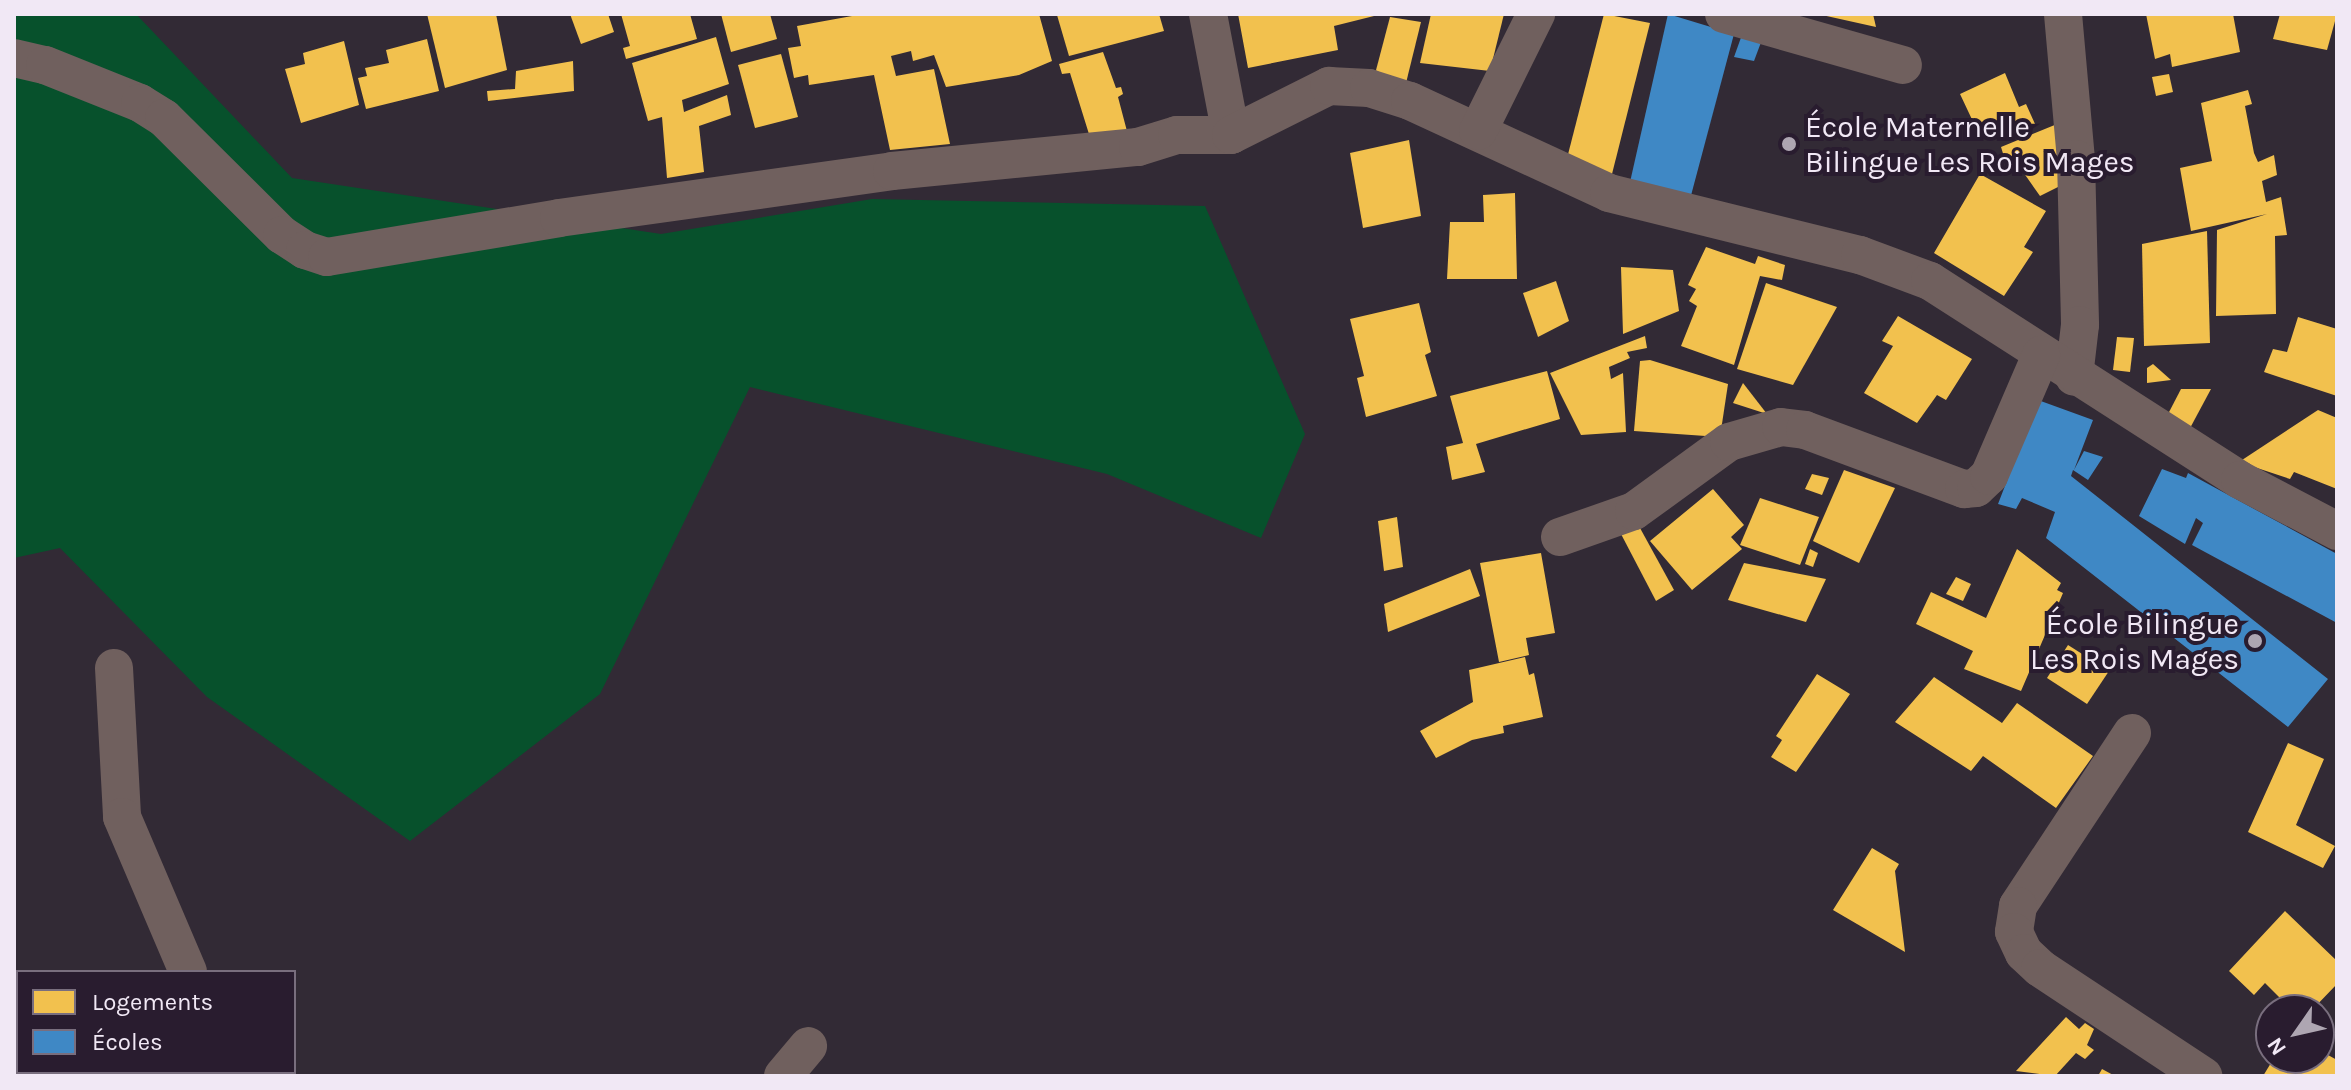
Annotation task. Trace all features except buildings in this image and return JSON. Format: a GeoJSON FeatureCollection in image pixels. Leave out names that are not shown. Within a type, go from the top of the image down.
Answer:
{"type":"FeatureCollection","features":[{"type":"Feature","properties":{"kind":"street"},"geometry":{"type":"LineString","coordinates":[[1208,14],[1231,135]]}},
{"type":"Feature","properties":{"kind":"street"},"geometry":{"type":"LineString","coordinates":[[1478,131],[1536,14]]}},
{"type":"Feature","properties":{"kind":"street"},"geometry":{"type":"LineString","coordinates":[[1724,14],[1903,65]]}},
{"type":"Feature","properties":{"kind":"street"},"geometry":{"type":"LineString","coordinates":[[2063,14],[2076,159],[2080,325],[2074,377]]}},
{"type":"Feature","properties":{"kind":"street"},"geometry":{"type":"LineString","coordinates":[[14,58],[86,81],[164,118],[282,235],[305,250],[327,257],[559,218],[892,171],[1138,147],[1177,135],[1231,135],[1329,86],[1369,88],[1478,131],[1609,193],[1895,265],[1930,281],[2074,377],[2240,480],[2337,531]]}},
{"type":"Feature","properties":{"kind":"street"},"geometry":{"type":"LineString","coordinates":[[1560,537],[1634,511],[1729,442],[1781,427],[1805,430],[1964,489],[1976,488],[1989,476],[2041,355]]}},
{"type":"Feature","properties":{"kind":"street"},"geometry":{"type":"LineString","coordinates":[[114,668],[122,817],[144,881],[187,970]]}},
{"type":"Feature","properties":{"kind":"street"},"geometry":{"type":"LineString","coordinates":[[2132,733],[2018,906],[2014,932],[2024,953],[2040,968],[2203,1076]]}},
{"type":"Feature","properties":{"kind":"street"},"geometry":{"type":"LineString","coordinates":[[783,1076],[808,1046]]}},
{"type":"Feature","properties":{"kind":"green space"},"geometry":{"type":"Polygon","coordinates":[[[14,14],[136,14],[292,178],[661,234],[872,199],[1205,206],[1305,434],[1261,538],[1107,474],[750,387],[600,694],[410,841],[207,697],[60,548],[14,558],[14,14]]]}},
{"type":"Feature","properties":{"kind":"place","name":"École Maternelle Bilingue Les Rois Mages"},"geometry":{"type":"Point","coordinates":[1789,144]}},
{"type":"Feature","properties":{"kind":"place","name":"École Bilingue Les Rois Mages"},"geometry":{"type":"Point","coordinates":[2255,641]}}]}
